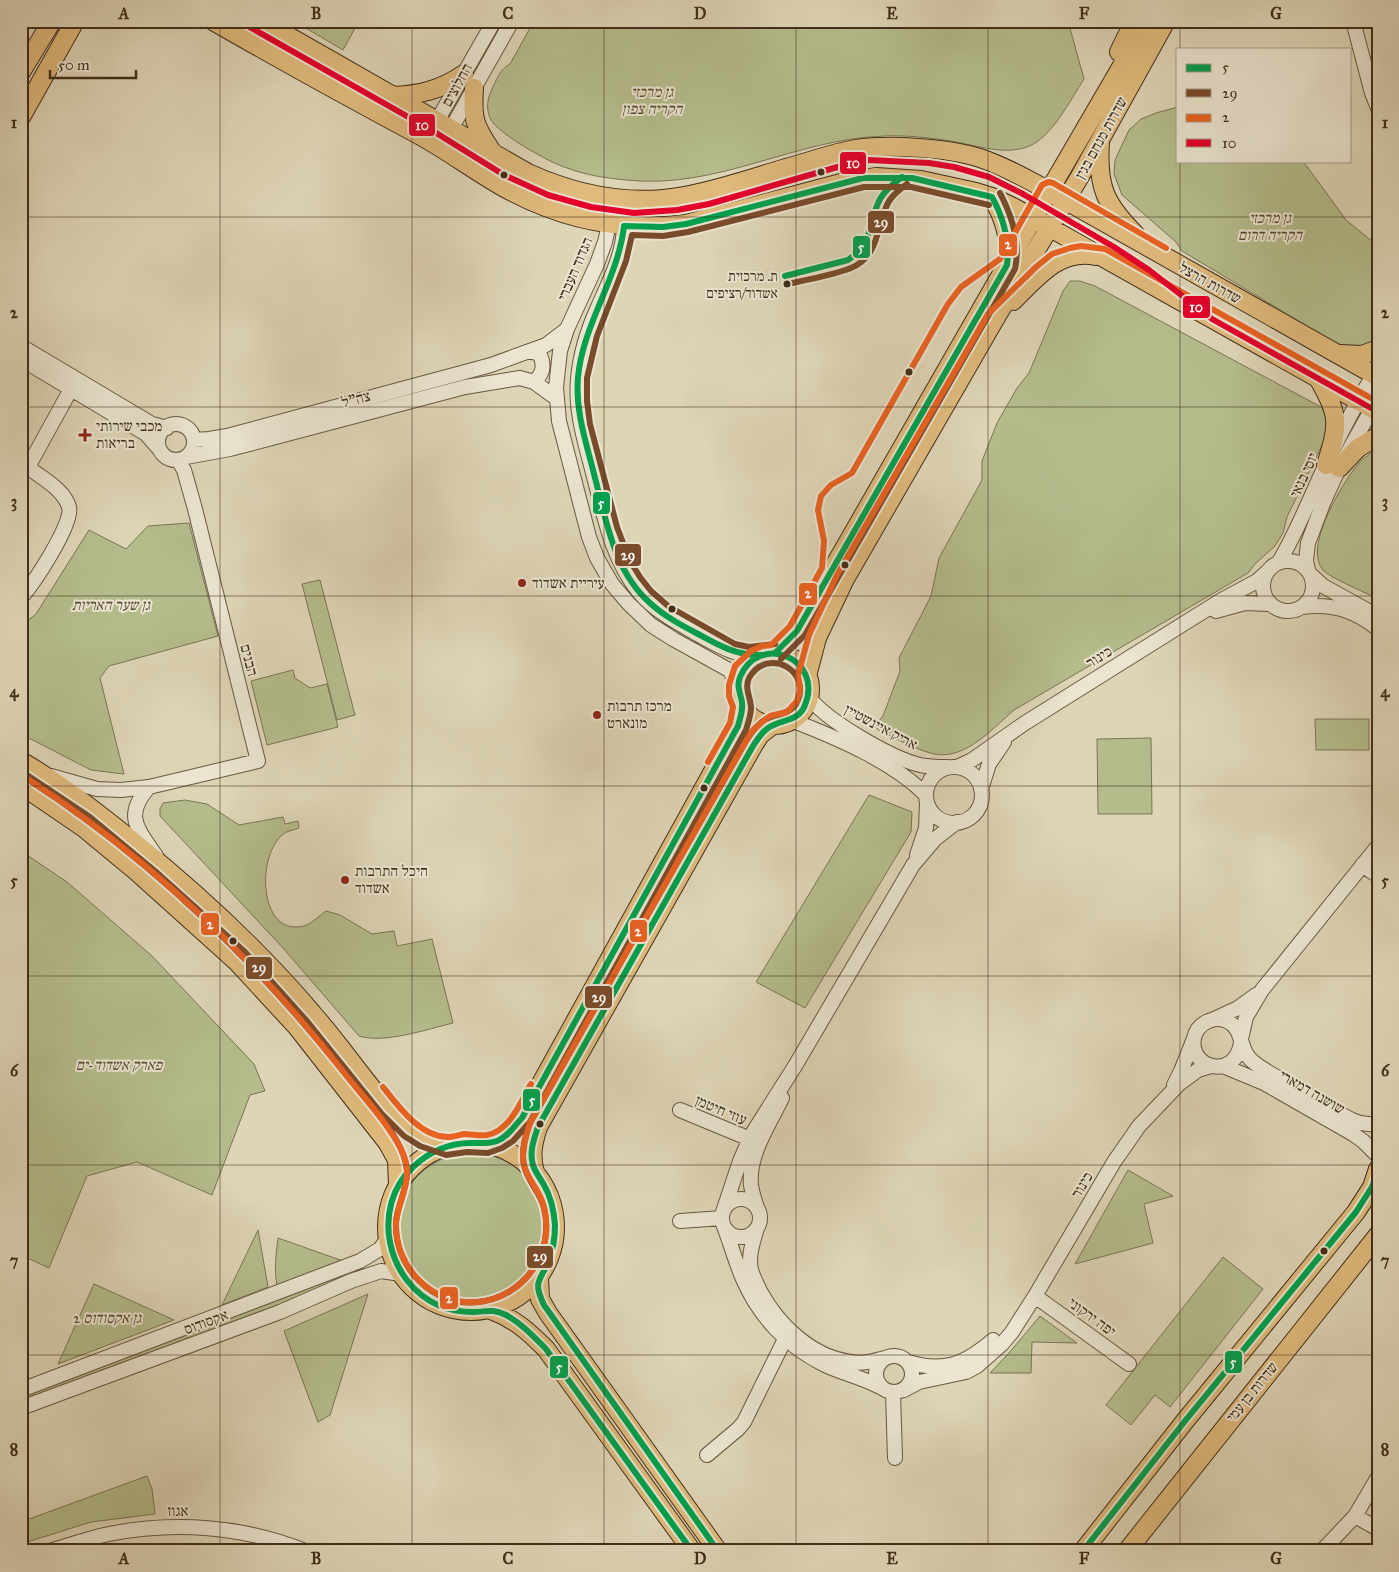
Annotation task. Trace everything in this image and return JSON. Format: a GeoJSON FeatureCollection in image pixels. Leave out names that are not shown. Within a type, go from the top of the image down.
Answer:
{"type":"FeatureCollection","features":[{"type":"Feature","properties":{"kind":"main road"},"geometry":{"type":"LineString","coordinates":[[21,72],[52,21]]}},
{"type":"Feature","properties":{"kind":"main road"},"geometry":{"type":"LineString","coordinates":[[21,117],[75,21]]}},
{"type":"Feature","properties":{"kind":"main road","name":"שדרות הרצל"},"geometry":{"type":"LineString","coordinates":[[213,21],[433,143],[503,187],[559,212],[616,225],[663,227],[686,224],[845,182],[869,178],[890,177],[921,180],[992,197],[1034,218],[1317,378],[1371,405]]}},
{"type":"Feature","properties":{"kind":"main road","name":"שדרות הרצל"},"geometry":{"type":"LineString","coordinates":[[262,21],[528,173],[585,193],[648,200],[682,197],[842,152],[882,147],[914,148],[969,155],[1005,168],[1049,191],[1337,354],[1376,373]]}},
{"type":"Feature","properties":{"kind":"main road"},"geometry":{"type":"LineString","coordinates":[[1099,104],[1115,60],[1134,21]]}},
{"type":"Feature","properties":{"kind":"main road","name":"שדרות מנחם בגין"},"geometry":{"type":"LineString","coordinates":[[768,654],[797,631],[1148,21]]}},
{"type":"Feature","properties":{"kind":"main road","name":"שדרות מנחם בגין"},"geometry":{"type":"LineString","coordinates":[[807,676],[817,638],[845,579],[995,319],[1066,201],[1166,21]]}},
{"type":"Feature","properties":{"kind":"main road"},"geometry":{"type":"LineString","coordinates":[[1134,78],[1162,46],[1178,21]]}},
{"type":"Feature","properties":{"kind":"main road"},"geometry":{"type":"LineString","coordinates":[[392,96],[436,90],[452,82],[469,81],[475,123],[493,153]]}},
{"type":"Feature","properties":{"kind":"main road"},"geometry":{"type":"LineString","coordinates":[[1100,139],[1100,169],[1103,189],[1109,204],[1124,223],[1150,249]]}},
{"type":"Feature","properties":{"kind":"main road"},"geometry":{"type":"LineString","coordinates":[[992,197],[1003,219],[1007,233],[1007,265]]}},
{"type":"Feature","properties":{"kind":"main road"},"geometry":{"type":"LineString","coordinates":[[995,319],[1042,273],[1056,262],[1072,256],[1082,255],[1103,258]]}},
{"type":"Feature","properties":{"kind":"main road"},"geometry":{"type":"LineString","coordinates":[[1337,354],[1362,355],[1378,349]]}},
{"type":"Feature","properties":{"kind":"main road"},"geometry":{"type":"LineString","coordinates":[[1317,378],[1330,398],[1336,422],[1333,466]]}},
{"type":"Feature","properties":{"kind":"main road"},"geometry":{"type":"LineString","coordinates":[[1333,466],[1378,436]]}},
{"type":"Feature","properties":{"kind":"main road"},"geometry":{"type":"LineString","coordinates":[[535,1172],[532,1161],[532,1145],[538,1127],[753,746],[760,735],[774,724],[791,720],[802,710],[808,696],[809,686],[807,676],[802,667],[785,655],[768,654],[752,660],[746,667],[738,684],[738,694],[742,706],[756,720],[774,724]]}},
{"type":"Feature","properties":{"kind":"main road"},"geometry":{"type":"LineString","coordinates":[[486,1144],[499,1140],[508,1134],[522,1118],[738,726],[742,706]]}},
{"type":"Feature","properties":{"kind":"main road"},"geometry":{"type":"LineString","coordinates":[[21,761],[95,810],[161,864],[251,946],[313,1014],[399,1120],[424,1138],[448,1146]]}},
{"type":"Feature","properties":{"kind":"main road"},"geometry":{"type":"LineString","coordinates":[[21,785],[92,834],[236,961],[297,1027],[382,1135],[397,1160],[398,1186]]}},
{"type":"Feature","properties":{"kind":"main road"},"geometry":{"type":"LineString","coordinates":[[467,1143],[486,1144],[504,1150],[521,1159],[535,1172],[544,1185],[551,1200],[555,1216],[553,1249],[547,1264],[538,1278],[518,1298],[491,1310],[474,1312],[454,1310],[441,1306],[419,1293],[401,1274],[393,1257],[388,1238],[389,1211],[398,1186],[411,1168],[428,1155],[448,1146],[467,1143]]}},
{"type":"Feature","properties":{"kind":"main road"},"geometry":{"type":"LineString","coordinates":[[1378,1156],[1378,1164]]}},
{"type":"Feature","properties":{"kind":"main road"},"geometry":{"type":"LineString","coordinates":[[1083,1551],[1356,1212],[1372,1186],[1378,1169]]}},
{"type":"Feature","properties":{"kind":"main road","name":"שדרות בן עמי"},"geometry":{"type":"LineString","coordinates":[[1127,1551],[1378,1234]]}},
{"type":"Feature","properties":{"kind":"main road"},"geometry":{"type":"LineString","coordinates":[[538,1278],[540,1299],[548,1314],[718,1551]]}},
{"type":"Feature","properties":{"kind":"main road"},"geometry":{"type":"LineString","coordinates":[[491,1310],[506,1315],[516,1322],[546,1349],[692,1551]]}},
{"type":"Feature","properties":{"kind":"street","name":"החלוצים"},"geometry":{"type":"LineString","coordinates":[[469,81],[494,21]]}},
{"type":"Feature","properties":{"kind":"street","name":"החלוצים"},"geometry":{"type":"LineString","coordinates":[[433,143],[443,138],[444,125],[469,81],[512,21]]}},
{"type":"Feature","properties":{"kind":"street"},"geometry":{"type":"LineString","coordinates":[[1353,21],[1372,93],[1378,108]]}},
{"type":"Feature","properties":{"kind":"street","name":"הגדוד העברי"},"geometry":{"type":"LineString","coordinates":[[619,198],[612,211],[622,245],[584,347],[577,388],[584,435],[610,534],[621,564],[648,602],[724,648],[747,656],[768,654]]}},
{"type":"Feature","properties":{"kind":"street","name":"הגדוד העברי"},"geometry":{"type":"LineString","coordinates":[[616,225],[603,249],[567,329],[560,351],[556,387],[559,421],[583,515],[603,570],[618,593],[651,625],[729,670],[738,684]]}},
{"type":"Feature","properties":{"kind":"street","name":"צה\"ל"},"geometry":{"type":"LineString","coordinates":[[194,440],[209,439],[245,431],[444,378],[532,351],[546,345],[567,329]]}},
{"type":"Feature","properties":{"kind":"street"},"geometry":{"type":"LineString","coordinates":[[21,346],[152,424],[166,428],[176,425],[186,427],[194,440],[192,450],[182,459],[166,456],[146,434],[21,359]]}},
{"type":"Feature","properties":{"kind":"street"},"geometry":{"type":"LineString","coordinates":[[532,351],[540,355],[543,365],[540,377],[534,382],[556,398]]}},
{"type":"Feature","properties":{"kind":"street","name":"יוסי בנאי"},"geometry":{"type":"LineString","coordinates":[[1279,562],[1333,466],[1371,405],[1376,373]]}},
{"type":"Feature","properties":{"kind":"street","name":"צה\"ל"},"geometry":{"type":"LineString","coordinates":[[182,459],[230,449],[466,387],[520,378],[534,382]]}},
{"type":"Feature","properties":{"kind":"street"},"geometry":{"type":"LineString","coordinates":[[21,598],[37,576],[70,515],[69,505],[61,493],[28,467],[71,389]]}},
{"type":"Feature","properties":{"kind":"street"},"geometry":{"type":"LineString","coordinates":[[160,450],[160,435],[166,428]]}},
{"type":"Feature","properties":{"kind":"street","name":"הבנים"},"geometry":{"type":"LineString","coordinates":[[40,772],[83,785],[109,790],[149,787],[258,762],[182,459]]}},
{"type":"Feature","properties":{"kind":"street","name":"יוסי בנאי"},"geometry":{"type":"LineString","coordinates":[[1310,572],[1306,561],[1308,543],[1333,466]]}},
{"type":"Feature","properties":{"kind":"street"},"geometry":{"type":"LineString","coordinates":[[1378,617],[1323,586],[1310,572],[1296,562],[1289,560],[1279,562],[1266,572],[1263,585],[1270,604],[1284,611],[1324,605],[1339,607],[1361,616],[1378,629]]}},
{"type":"Feature","properties":{"kind":"street","name":"כינור"},"geometry":{"type":"LineString","coordinates":[[952,767],[972,760],[1025,723],[1220,601],[1257,581],[1266,572]]}},
{"type":"Feature","properties":{"kind":"street"},"geometry":{"type":"LineString","coordinates":[[1302,607],[1312,594],[1314,588],[1310,572]]}},
{"type":"Feature","properties":{"kind":"street","name":"כינור"},"geometry":{"type":"LineString","coordinates":[[1191,620],[1230,606],[1245,603],[1270,604]]}},
{"type":"Feature","properties":{"kind":"street","name":"אריק איינשטיין"},"geometry":{"type":"LineString","coordinates":[[808,696],[819,710],[840,725],[896,757],[919,765],[952,767]]}},
{"type":"Feature","properties":{"kind":"street","name":"אריק איינשטיין"},"geometry":{"type":"LineString","coordinates":[[791,720],[834,737],[898,772],[926,799]]}},
{"type":"Feature","properties":{"kind":"street","name":"כינור"},"geometry":{"type":"LineString","coordinates":[[981,789],[984,774],[994,754],[1008,737],[1025,723]]}},
{"type":"Feature","properties":{"kind":"street"},"geometry":{"type":"LineString","coordinates":[[880,1386],[824,1365],[795,1348],[775,1329],[750,1294],[739,1269],[724,1219],[740,1161],[768,1106],[812,1037],[913,865],[935,839],[958,822],[971,817],[977,810],[981,802],[981,789],[974,775],[967,770],[952,767],[939,771],[927,785],[926,828],[913,865]]}},
{"type":"Feature","properties":{"kind":"street"},"geometry":{"type":"LineString","coordinates":[[149,787],[136,804],[135,816],[140,832],[161,864]]}},
{"type":"Feature","properties":{"kind":"street"},"geometry":{"type":"LineString","coordinates":[[926,799],[931,811],[937,817],[944,821],[958,822]]}},
{"type":"Feature","properties":{"kind":"street"},"geometry":{"type":"LineString","coordinates":[[1262,990],[1238,1008],[1203,1024],[1194,1040],[1196,1053],[1200,1060],[1217,1066],[1231,1063],[1236,1057],[1240,1050],[1246,1017],[1262,990],[1378,846]]}},
{"type":"Feature","properties":{"kind":"street"},"geometry":{"type":"LineString","coordinates":[[1362,865],[1378,876]]}},
{"type":"Feature","properties":{"kind":"street"},"geometry":{"type":"LineString","coordinates":[[1210,1020],[1218,1019],[1234,1025],[1241,1040]]}},
{"type":"Feature","properties":{"kind":"street"},"geometry":{"type":"LineString","coordinates":[[812,1037],[757,1149],[751,1172],[751,1184],[760,1220],[750,1254],[751,1271],[765,1300],[780,1320],[804,1342],[835,1358],[858,1363],[885,1358],[897,1356],[908,1362],[912,1374],[908,1386],[899,1391],[887,1392],[880,1386],[875,1373],[880,1362],[885,1358]]}},
{"type":"Feature","properties":{"kind":"street","name":"כינור"},"geometry":{"type":"LineString","coordinates":[[1168,1094],[1181,1071],[1194,1040]]}},
{"type":"Feature","properties":{"kind":"street","name":"שושנה דמארי"},"geometry":{"type":"LineString","coordinates":[[1241,1040],[1246,1055],[1264,1070],[1352,1120],[1378,1125]]}},
{"type":"Feature","properties":{"kind":"street","name":"כינור"},"geometry":{"type":"LineString","coordinates":[[899,1391],[919,1382],[966,1372],[977,1366],[1002,1344],[1012,1332],[1034,1297],[1119,1154],[1139,1126],[1168,1094],[1189,1076],[1217,1066]]}},
{"type":"Feature","properties":{"kind":"street","name":"שושנה דמארי"},"geometry":{"type":"LineString","coordinates":[[1217,1066],[1264,1083],[1353,1134],[1378,1156]]}},
{"type":"Feature","properties":{"kind":"street","name":"עוזי חיטמן"},"geometry":{"type":"LineString","coordinates":[[680,1110],[750,1140]]}},
{"type":"Feature","properties":{"kind":"street"},"geometry":{"type":"LineString","coordinates":[[757,1208],[748,1200],[742,1199],[730,1202],[724,1219],[733,1236],[739,1238],[751,1235],[757,1228]]}},
{"type":"Feature","properties":{"kind":"street"},"geometry":{"type":"LineString","coordinates":[[680,1221],[724,1219]]}},
{"type":"Feature","properties":{"kind":"street","name":"אקסודוס"},"geometry":{"type":"LineString","coordinates":[[21,1390],[360,1261],[380,1249],[388,1238]]}},
{"type":"Feature","properties":{"kind":"street","name":"אקסודוס"},"geometry":{"type":"LineString","coordinates":[[21,1408],[280,1312],[350,1281],[381,1271],[401,1274]]}},
{"type":"Feature","properties":{"kind":"street","name":"כינור"},"geometry":{"type":"LineString","coordinates":[[908,1362],[928,1367],[938,1367],[950,1366],[969,1358],[996,1338],[1034,1297]]}},
{"type":"Feature","properties":{"kind":"street","name":"יפה ירקוני"},"geometry":{"type":"LineString","coordinates":[[1034,1297],[1129,1364]]}},
{"type":"Feature","properties":{"kind":"street"},"geometry":{"type":"LineString","coordinates":[[707,1455],[738,1430],[744,1422],[785,1339]]}},
{"type":"Feature","properties":{"kind":"street"},"geometry":{"type":"LineString","coordinates":[[895,1458],[899,1391]]}},
{"type":"Feature","properties":{"kind":"street"},"geometry":{"type":"LineString","coordinates":[[1322,1551],[1355,1516],[1378,1477]]}},
{"type":"Feature","properties":{"kind":"street"},"geometry":{"type":"LineString","coordinates":[[1355,1516],[1378,1529]]}},
{"type":"Feature","properties":{"kind":"street","name":"אגוז"},"geometry":{"type":"LineString","coordinates":[[50,1551],[108,1534],[171,1527],[232,1531],[262,1536],[305,1551]]}},
{"type":"Feature","properties":{"kind":"green space"},"geometry":{"type":"Polygon","coordinates":[[[294,21],[359,21],[343,50],[294,21]]]}},
{"type":"Feature","properties":{"kind":"green space","name":"גן מרכזי הקריה צפון"},"geometry":{"type":"Polygon","coordinates":[[[534,21],[1068,21],[1084,79],[1060,118],[1044,136],[1027,147],[1018,149],[1000,150],[929,138],[884,136],[851,139],[819,146],[692,178],[660,181],[626,180],[588,174],[559,165],[514,140],[491,120],[488,113],[488,105],[491,91],[501,72],[510,64],[534,21]]]}},
{"type":"Feature","properties":{"kind":"green space","name":"גן מרכזי הקריה דרום"},"geometry":{"type":"Polygon","coordinates":[[[1176,108],[1176,162],[1304,162],[1346,220],[1378,246],[1378,344],[1362,348],[1342,347],[1182,251],[1176,242],[1122,195],[1114,174],[1115,160],[1129,130],[1141,119],[1176,108]]]}},
{"type":"Feature","properties":{"kind":"green space"},"geometry":{"type":"Polygon","coordinates":[[[1070,281],[1080,281],[1095,286],[1323,408],[1327,418],[1327,435],[1287,517],[1283,533],[1275,546],[1248,573],[1014,710],[985,736],[963,750],[952,754],[940,755],[927,752],[880,731],[874,726],[883,716],[900,671],[899,658],[931,596],[939,558],[982,480],[982,461],[997,423],[1017,388],[1029,373],[1063,291],[1070,281]]]}},
{"type":"Feature","properties":{"kind":"green space"},"geometry":{"type":"Polygon","coordinates":[[[1374,451],[1378,451],[1378,599],[1327,573],[1323,570],[1318,560],[1320,535],[1332,506],[1357,466],[1374,451]]]}},
{"type":"Feature","properties":{"kind":"green space","name":"גן שער האריות"},"geometry":{"type":"Polygon","coordinates":[[[189,523],[218,636],[109,666],[100,678],[124,774],[91,770],[21,734],[21,626],[36,614],[89,530],[126,549],[148,526],[189,523]]]}},
{"type":"Feature","properties":{"kind":"green space"},"geometry":{"type":"Polygon","coordinates":[[[320,580],[355,715],[337,720],[302,584],[320,580]]]}},
{"type":"Feature","properties":{"kind":"green space"},"geometry":{"type":"Polygon","coordinates":[[[293,670],[295,678],[310,688],[327,684],[338,727],[267,745],[251,681],[293,670]]]}},
{"type":"Feature","properties":{"kind":"green space"},"geometry":{"type":"Polygon","coordinates":[[[1315,719],[1369,719],[1369,750],[1316,750],[1315,719]]]}},
{"type":"Feature","properties":{"kind":"green space"},"geometry":{"type":"Polygon","coordinates":[[[1151,738],[1152,814],[1098,814],[1097,739],[1151,738]]]}},
{"type":"Feature","properties":{"kind":"green space"},"geometry":{"type":"Polygon","coordinates":[[[869,795],[912,812],[911,832],[805,1008],[756,982],[869,795]]]}},
{"type":"Feature","properties":{"kind":"green space"},"geometry":{"type":"Polygon","coordinates":[[[185,800],[207,804],[239,825],[283,817],[285,824],[298,821],[299,828],[282,835],[273,846],[268,861],[267,895],[271,910],[279,921],[291,927],[307,925],[326,911],[340,915],[372,934],[394,931],[397,946],[432,939],[453,1023],[393,1037],[369,1038],[359,1036],[283,948],[160,816],[160,809],[163,803],[185,800]]]}},
{"type":"Feature","properties":{"kind":"green space","name":"פארק אשדוד-ים"},"geometry":{"type":"Polygon","coordinates":[[[21,851],[67,882],[152,956],[254,1064],[265,1091],[250,1095],[212,1195],[137,1162],[87,1176],[49,1268],[21,1255],[21,851]]]}},
{"type":"Feature","properties":{"kind":"green space"},"geometry":{"type":"Polygon","coordinates":[[[472,1153],[501,1159],[526,1175],[542,1200],[548,1229],[542,1258],[526,1283],[501,1299],[472,1305],[443,1299],[418,1283],[402,1258],[396,1229],[402,1200],[418,1175],[443,1159],[472,1153]]]}},
{"type":"Feature","properties":{"kind":"green space"},"geometry":{"type":"Polygon","coordinates":[[[1128,1170],[1173,1196],[1144,1204],[1153,1243],[1075,1264],[1128,1170]]]}},
{"type":"Feature","properties":{"kind":"green space"},"geometry":{"type":"Polygon","coordinates":[[[258,1230],[268,1287],[222,1305],[258,1230]]]}},
{"type":"Feature","properties":{"kind":"green space"},"geometry":{"type":"Polygon","coordinates":[[[278,1238],[343,1261],[277,1285],[275,1268],[278,1238]]]}},
{"type":"Feature","properties":{"kind":"green space"},"geometry":{"type":"Polygon","coordinates":[[[1223,1257],[1263,1289],[1170,1407],[1155,1395],[1131,1425],[1106,1405],[1223,1257]]]}},
{"type":"Feature","properties":{"kind":"green space"},"geometry":{"type":"Polygon","coordinates":[[[351,1270],[354,1275],[291,1304],[21,1408],[21,1394],[351,1270]]]}},
{"type":"Feature","properties":{"kind":"green space","name":"גן אקסודוס 2"},"geometry":{"type":"Polygon","coordinates":[[[94,1284],[174,1320],[58,1364],[94,1284]]]}},
{"type":"Feature","properties":{"kind":"green space"},"geometry":{"type":"Polygon","coordinates":[[[368,1294],[330,1415],[318,1422],[284,1331],[368,1294]]]}},
{"type":"Feature","properties":{"kind":"green space"},"geometry":{"type":"Polygon","coordinates":[[[1040,1316],[1077,1343],[1032,1342],[1031,1373],[990,1373],[1009,1353],[1040,1316]]]}},
{"type":"Feature","properties":{"kind":"green space"},"geometry":{"type":"Polygon","coordinates":[[[147,1476],[152,1489],[155,1514],[91,1522],[21,1544],[21,1522],[147,1476]]]}},
{"type":"Feature","properties":{"kind":"transit line","name":"10"},"geometry":{"type":"LineString","coordinates":[[239,21],[433,131],[504,175],[548,195],[591,207],[634,213],[677,210],[709,204],[841,166],[869,160],[929,163],[954,167],[989,177],[1023,194],[1114,247],[1149,270],[1212,319],[1378,412]]}},
{"type":"Feature","properties":{"kind":"transit line","name":"5"},"geometry":{"type":"LineString","coordinates":[[785,276],[848,260],[857,253],[867,239],[880,199],[902,177]]}},
{"type":"Feature","properties":{"kind":"transit line","name":"5"},"geometry":{"type":"LineString","coordinates":[[761,655],[744,654],[720,646],[679,624],[650,603],[637,590],[627,575],[619,560],[607,526],[585,438],[577,389],[581,357],[586,338],[615,264],[621,246],[624,226],[663,227],[686,224],[863,178],[912,178],[992,197],[1000,213],[1007,238],[1007,265],[797,631],[775,653]]}},
{"type":"Feature","properties":{"kind":"transit line","name":"2"},"geometry":{"type":"LineString","coordinates":[[708,762],[730,723],[733,707],[729,696],[729,685],[735,666],[751,651],[762,646],[771,645],[790,626],[822,568],[824,541],[818,510],[821,496],[831,485],[852,473],[948,304],[961,287],[1000,259],[1042,185],[1048,182],[1053,183],[1166,248]]}},
{"type":"Feature","properties":{"kind":"transit line","name":"29"},"geometry":{"type":"LineString","coordinates":[[787,284],[836,273],[860,263],[867,256],[876,240],[884,212],[890,200],[896,192],[907,184]]}},
{"type":"Feature","properties":{"kind":"transit line","name":"29"},"geometry":{"type":"LineString","coordinates":[[775,644],[749,647],[735,644],[668,606],[651,591],[640,577],[630,561],[617,527],[590,424],[587,378],[597,336],[626,261],[632,235],[663,236],[688,232],[864,187],[911,187],[989,205]]}},
{"type":"Feature","properties":{"kind":"transit line","name":"29"},"geometry":{"type":"LineString","coordinates":[[781,659],[805,635],[1015,269],[1017,259],[1016,239],[1008,211],[1000,193]]}},
{"type":"Feature","properties":{"kind":"transit line","name":"2"},"geometry":{"type":"LineString","coordinates":[[26,778],[71,808],[114,841],[196,911],[235,949],[308,1028],[379,1115],[396,1140],[405,1160],[407,1177],[396,1222],[397,1239],[409,1268],[419,1280],[431,1290],[446,1298],[461,1302],[478,1302],[495,1298],[510,1291],[523,1281],[534,1268],[546,1238],[543,1204],[526,1172],[523,1161],[524,1146],[530,1123],[746,741],[753,730],[761,723],[770,716],[787,712],[797,701],[800,690],[798,675],[809,635],[837,575],[988,314],[1052,254],[1081,246],[1105,249],[1378,402]]}},
{"type":"Feature","properties":{"kind":"transit line","name":"5"},"geometry":{"type":"LineString","coordinates":[[692,1551],[546,1349],[522,1326],[512,1318],[501,1313],[493,1311],[469,1312],[452,1310],[440,1306],[422,1295],[407,1280],[396,1262],[390,1243],[388,1222],[391,1202],[400,1184],[419,1162],[440,1149],[447,1147],[463,1143],[497,1141],[508,1134],[522,1118],[738,726],[742,706],[739,687],[740,677],[749,663],[761,656],[774,654],[787,656],[798,664],[806,674],[808,688],[805,705],[799,714],[766,730],[753,746],[538,1127],[532,1150],[534,1168],[550,1199],[555,1225],[551,1254],[538,1282],[544,1305],[718,1551]]}},
{"type":"Feature","properties":{"kind":"transit line","name":"29"},"geometry":{"type":"LineString","coordinates":[[21,771],[90,817],[155,871],[245,952],[306,1020],[381,1113],[404,1136],[420,1146],[446,1155],[467,1152],[488,1153],[502,1148],[513,1141],[530,1122],[746,730],[751,711],[747,686],[749,678],[757,668],[777,663],[794,673],[799,682],[800,692],[796,704],[787,712],[763,721],[754,729],[746,741],[530,1123],[524,1144],[523,1160],[528,1176],[544,1208],[545,1241],[540,1256],[522,1282],[509,1292],[478,1302],[461,1302],[446,1298],[432,1291],[419,1281],[409,1269],[397,1239],[396,1222],[407,1177],[405,1160],[401,1150],[391,1131],[309,1029],[235,949],[156,875],[71,808],[26,778]]}},
{"type":"Feature","properties":{"kind":"transit line","name":"2"},"geometry":{"type":"LineString","coordinates":[[383,1087],[411,1120],[420,1127],[439,1136],[449,1137],[464,1134],[487,1135],[502,1128],[519,1107],[531,1084]]}},
{"type":"Feature","properties":{"kind":"transit line","name":"5"},"geometry":{"type":"LineString","coordinates":[[1083,1551],[1185,1421],[1356,1212],[1372,1187],[1378,1170]]}},
{"type":"Feature","properties":{"kind":"place","name":"ת. מרכזית אשדוד/רציפים"},"geometry":{"type":"Point","coordinates":[787,284]}},
{"type":"Feature","properties":{"kind":"place","name":"מכבי שירותי בריאות"},"geometry":{"type":"Point","coordinates":[85,435]}},
{"type":"Feature","properties":{"kind":"place","name":"עיריית אשדוד"},"geometry":{"type":"Point","coordinates":[522,583]}},
{"type":"Feature","properties":{"kind":"place","name":"מרכז תרבות מונארט"},"geometry":{"type":"Point","coordinates":[597,715]}},
{"type":"Feature","properties":{"kind":"place","name":"היכל התרבות אשדוד"},"geometry":{"type":"Point","coordinates":[345,880]}}]}
